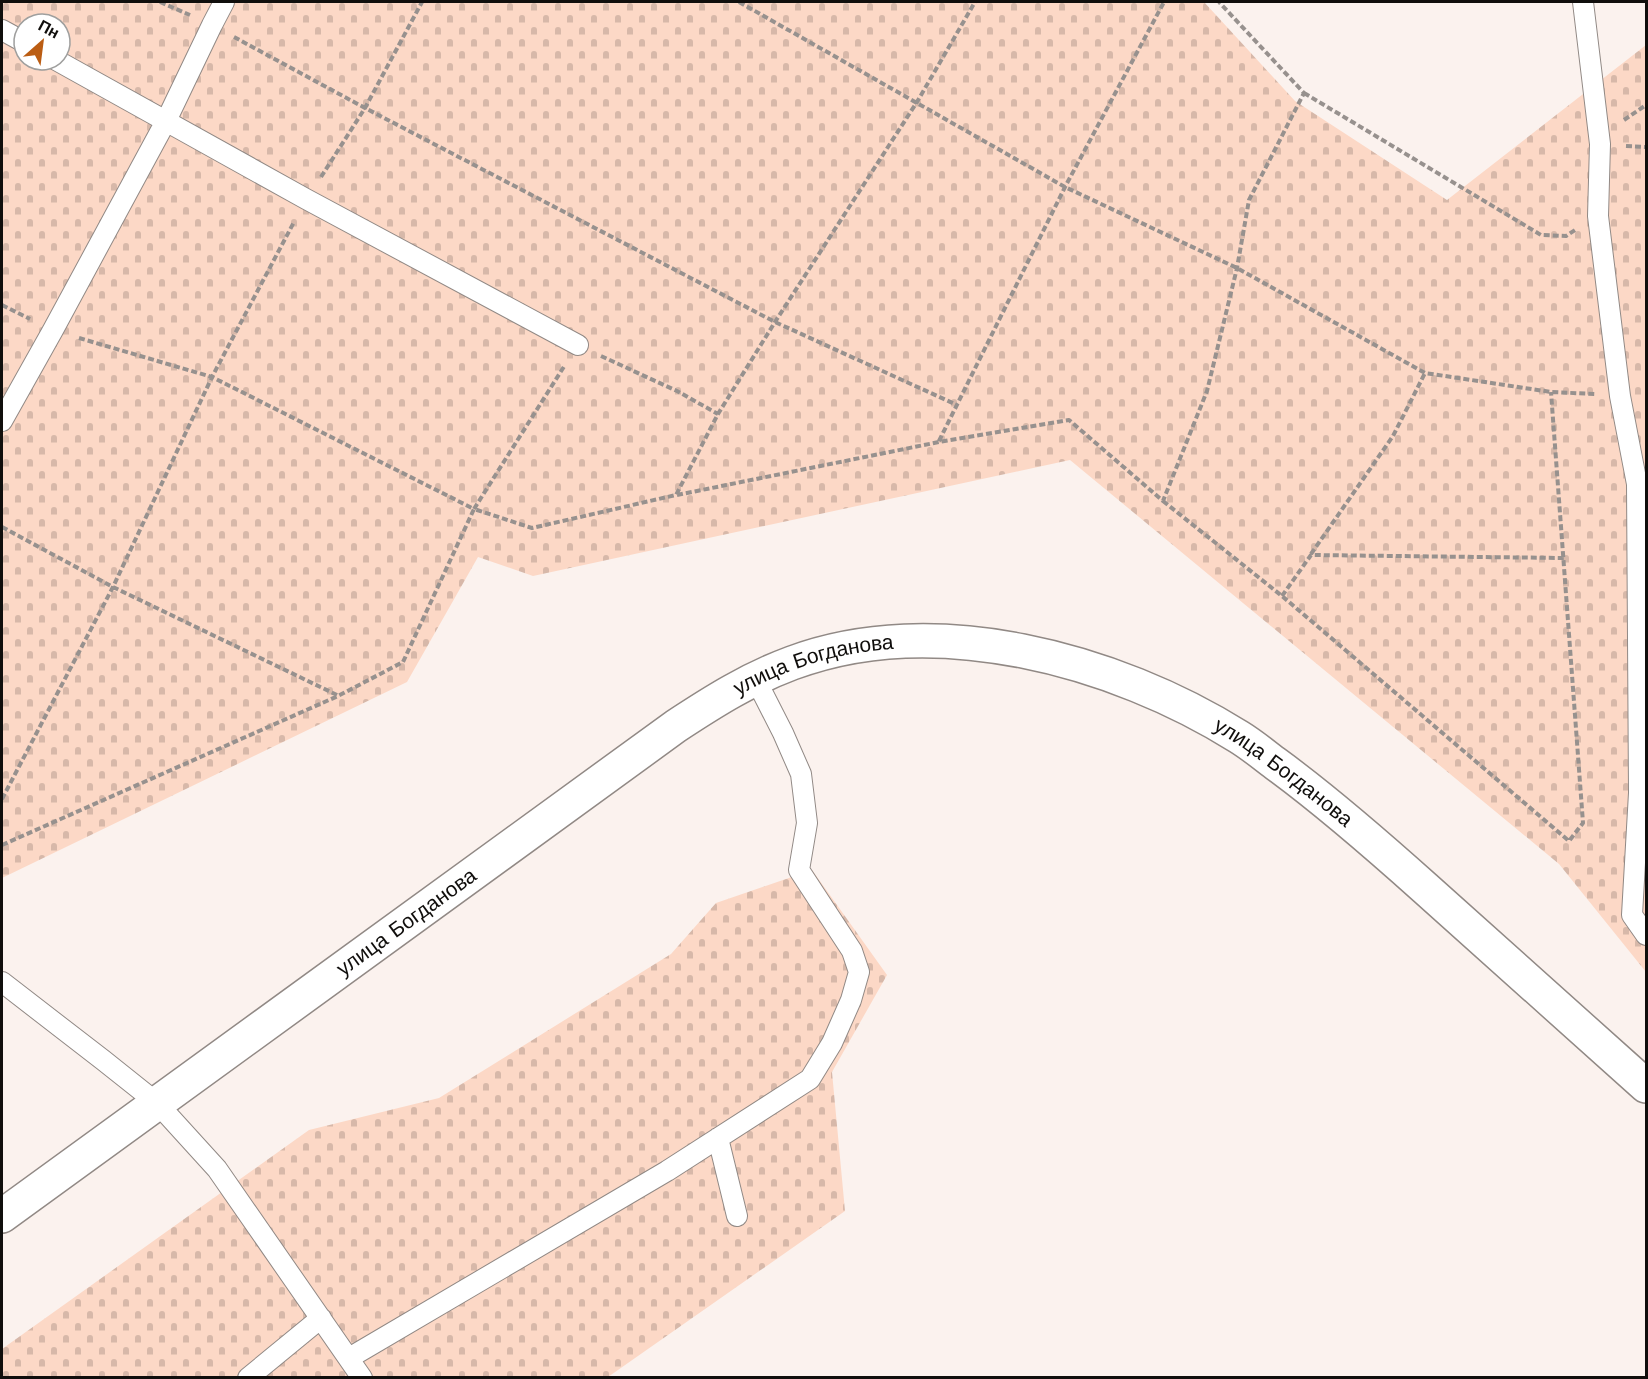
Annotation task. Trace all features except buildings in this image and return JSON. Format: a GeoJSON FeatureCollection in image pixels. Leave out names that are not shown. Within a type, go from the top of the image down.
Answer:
{"type":"FeatureCollection","features":[{"type":"Feature","properties":{"kind":"main road","name":"улица Богданова"},"geometry":{"type":"LineString","coordinates":[[2,1216],[676,726],[718,698],[755,678],[794,662],[837,650],[882,644],[936,641],[1006,647],[1061,660],[1126,681],[1190,708],[1241,738],[1303,783],[1387,854],[1647,1086]]}},
{"type":"Feature","properties":{"kind":"lane"},"geometry":{"type":"LineString","coordinates":[[2,421],[166,121],[225,2]]}},
{"type":"Feature","properties":{"kind":"lane"},"geometry":{"type":"LineString","coordinates":[[1583,2],[1599,133],[1598,216],[1620,396],[1637,484],[1639,793],[1632,915],[1647,935]]}},
{"type":"Feature","properties":{"kind":"lane"},"geometry":{"type":"LineString","coordinates":[[72,69],[306,199],[578,345]]}},
{"type":"Feature","properties":{"kind":"lane"},"geometry":{"type":"LineString","coordinates":[[349,1358],[667,1171],[810,1078],[832,1043],[851,1000],[859,972],[852,951],[799,870],[807,823],[801,774],[755,678]]}},
{"type":"Feature","properties":{"kind":"lane"},"geometry":{"type":"LineString","coordinates":[[2,982],[157,1103],[217,1169],[362,1377]]}},
{"type":"Feature","properties":{"kind":"lane"},"geometry":{"type":"LineString","coordinates":[[718,1138],[737,1216]]}},
{"type":"Feature","properties":{"kind":"lane"},"geometry":{"type":"LineString","coordinates":[[248,1377],[321,1318]]}},
{"type":"Feature","properties":{"kind":"path"},"geometry":{"type":"LineString","coordinates":[[160,2],[212,25],[365,108],[775,322],[957,405]]}},
{"type":"Feature","properties":{"kind":"path"},"geometry":{"type":"LineString","coordinates":[[2,799],[113,587],[212,377],[306,199],[365,108],[422,2]]}},
{"type":"Feature","properties":{"kind":"path"},"geometry":{"type":"LineString","coordinates":[[740,2],[1065,187],[1237,268],[1425,373],[1551,392],[1620,396]]}},
{"type":"Feature","properties":{"kind":"path"},"geometry":{"type":"LineString","coordinates":[[676,495],[718,414],[916,102],[975,2]]}},
{"type":"Feature","properties":{"kind":"path"},"geometry":{"type":"LineString","coordinates":[[939,442],[1065,187],[1164,2]]}},
{"type":"Feature","properties":{"kind":"path"},"geometry":{"type":"LineString","coordinates":[[1219,2],[1304,93],[1542,235],[1566,236],[1598,216]]}},
{"type":"Feature","properties":{"kind":"path"},"geometry":{"type":"LineString","coordinates":[[1164,501],[1207,391],[1237,268],[1249,200],[1304,93]]}},
{"type":"Feature","properties":{"kind":"path"},"geometry":{"type":"LineString","coordinates":[[2,305],[53,330],[212,377],[474,509],[532,528],[676,495],[939,442],[1069,420],[1164,501],[1282,596],[1569,841],[1583,823],[1551,392]]}},
{"type":"Feature","properties":{"kind":"path"},"geometry":{"type":"LineString","coordinates":[[2,845],[338,696],[403,662],[474,509],[578,345],[677,391],[718,414]]}},
{"type":"Feature","properties":{"kind":"path"},"geometry":{"type":"LineString","coordinates":[[1282,596],[1393,436],[1425,373]]}},
{"type":"Feature","properties":{"kind":"path"},"geometry":{"type":"LineString","coordinates":[[2,527],[113,587],[338,696]]}},
{"type":"Feature","properties":{"kind":"path"},"geometry":{"type":"LineString","coordinates":[[1311,555],[1564,558]]}},
{"type":"Feature","properties":{"kind":"green space"},"geometry":{"type":"Polygon","coordinates":[[[2,2],[1204,2],[1295,101],[1447,200],[1646,45],[1646,972],[1559,864],[1070,460],[533,576],[478,557],[407,682],[2,878],[2,2]]]}},
{"type":"Feature","properties":{"kind":"green space"},"geometry":{"type":"Polygon","coordinates":[[[812,870],[887,975],[832,1072],[845,1211],[608,1377],[2,1378],[2,1349],[309,1130],[439,1098],[671,954],[716,903],[812,870]]]}}]}
